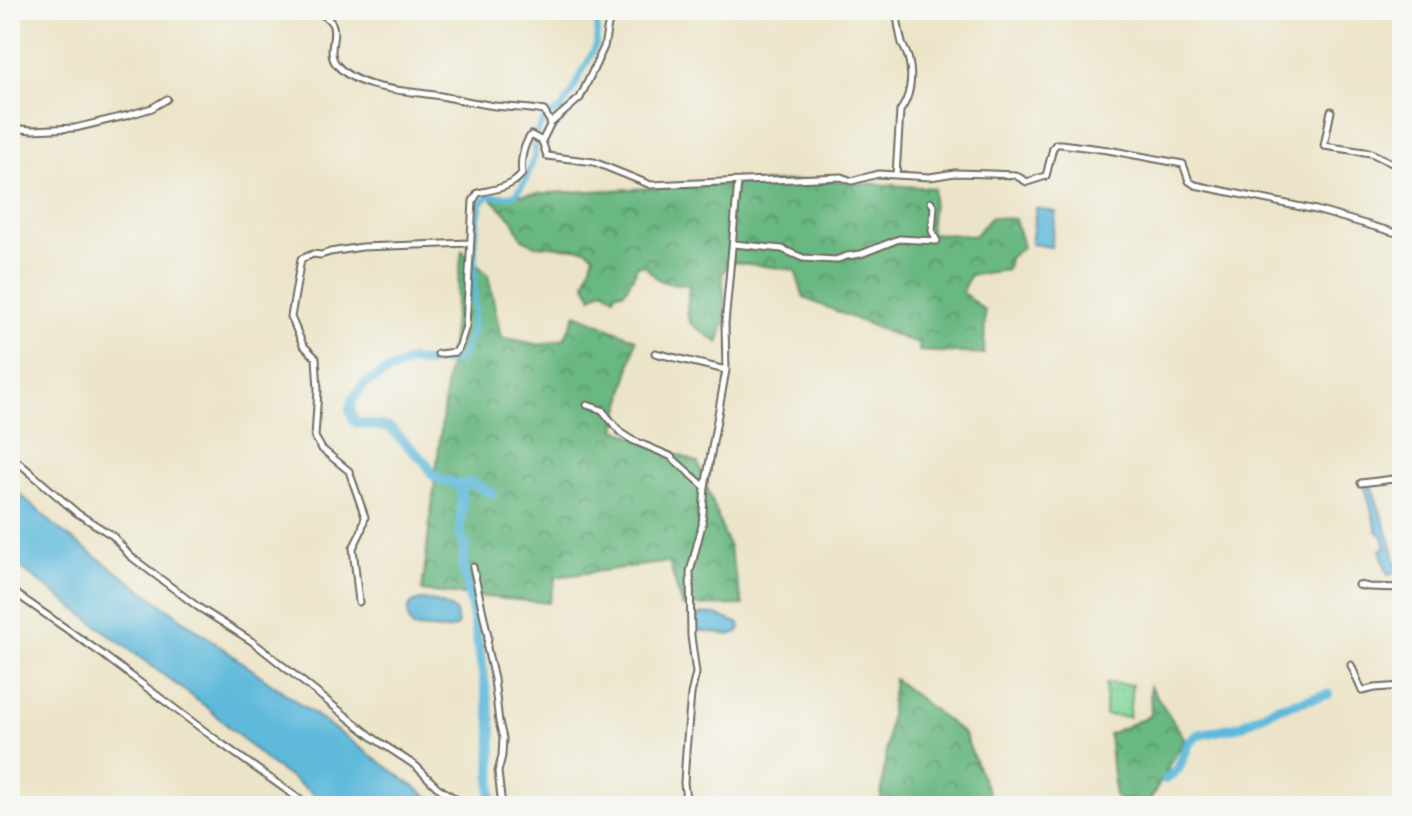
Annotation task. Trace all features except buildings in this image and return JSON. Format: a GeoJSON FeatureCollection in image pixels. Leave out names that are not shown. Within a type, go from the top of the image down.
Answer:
{"type":"FeatureCollection","features":[{"type":"Feature","properties":{"kind":"street"},"geometry":{"type":"LineString","coordinates":[[317,10],[330,21],[333,28],[333,61],[345,73],[363,82],[395,91],[497,106],[529,107],[544,111],[551,123]]}},
{"type":"Feature","properties":{"kind":"street"},"geometry":{"type":"LineString","coordinates":[[542,141],[551,123],[580,98],[604,47],[614,10]]}},
{"type":"Feature","properties":{"kind":"street"},"geometry":{"type":"LineString","coordinates":[[896,10],[910,65],[910,90],[900,111],[896,175]]}},
{"type":"Feature","properties":{"kind":"street"},"geometry":{"type":"LineString","coordinates":[[10,128],[75,128],[152,108],[167,99]]}},
{"type":"Feature","properties":{"kind":"street"},"geometry":{"type":"LineString","coordinates":[[1331,111],[1324,146],[1371,153],[1402,168]]}},
{"type":"Feature","properties":{"kind":"street"},"geometry":{"type":"LineString","coordinates":[[438,354],[456,352],[466,326],[473,201],[478,193],[516,182],[522,174],[520,162],[531,135],[542,141],[547,156],[594,162],[651,185],[841,177],[852,181],[878,174],[930,177],[955,173],[1015,175],[1027,182],[1046,176],[1053,148],[1061,144],[1183,164],[1189,181],[1195,185],[1316,210],[1400,234],[1402,221]]}},
{"type":"Feature","properties":{"kind":"street"},"geometry":{"type":"LineString","coordinates":[[687,806],[684,783],[686,751],[696,673],[691,636],[690,572],[702,525],[705,487],[726,370],[725,324],[738,182]]}},
{"type":"Feature","properties":{"kind":"street"},"geometry":{"type":"LineString","coordinates":[[734,244],[782,249],[803,258],[835,260],[861,254],[899,239],[937,241],[932,231],[934,206],[931,202]]}},
{"type":"Feature","properties":{"kind":"street"},"geometry":{"type":"LineString","coordinates":[[359,602],[353,548],[365,517],[349,471],[322,449],[315,437],[318,390],[316,358],[303,345],[291,317],[301,259],[313,254],[362,247],[470,243]]}},
{"type":"Feature","properties":{"kind":"street"},"geometry":{"type":"LineString","coordinates":[[655,353],[726,370]]}},
{"type":"Feature","properties":{"kind":"street"},"geometry":{"type":"LineString","coordinates":[[587,405],[602,410],[621,433],[632,440],[670,456],[705,487]]}},
{"type":"Feature","properties":{"kind":"street"},"geometry":{"type":"LineString","coordinates":[[10,455],[77,513],[113,536],[130,556],[198,607],[253,642],[375,739],[416,766],[437,787],[472,806]]}},
{"type":"Feature","properties":{"kind":"street"},"geometry":{"type":"LineString","coordinates":[[1361,483],[1402,478]]}},
{"type":"Feature","properties":{"kind":"street"},"geometry":{"type":"LineString","coordinates":[[473,567],[488,636],[487,648],[503,738],[498,772],[502,806]]}},
{"type":"Feature","properties":{"kind":"street"},"geometry":{"type":"LineString","coordinates":[[1358,585],[1402,588]]}},
{"type":"Feature","properties":{"kind":"street"},"geometry":{"type":"LineString","coordinates":[[10,587],[309,806]]}},
{"type":"Feature","properties":{"kind":"street"},"geometry":{"type":"LineString","coordinates":[[1351,665],[1362,691],[1402,686]]}},
{"type":"Feature","properties":{"kind":"green space"},"geometry":{"type":"Polygon","coordinates":[[[818,180],[934,188],[930,233],[974,236],[991,217],[1015,219],[1023,247],[1009,258],[1007,270],[970,275],[962,292],[985,311],[984,354],[919,351],[919,341],[914,343],[804,298],[795,270],[732,262],[722,273],[726,315],[719,343],[690,323],[687,313],[689,285],[664,282],[645,266],[637,265],[624,292],[616,292],[614,297],[604,289],[592,297],[585,283],[594,255],[586,249],[535,245],[522,239],[513,220],[489,196],[818,180]]]}},
{"type":"Feature","properties":{"kind":"green space"},"geometry":{"type":"Polygon","coordinates":[[[462,250],[488,275],[501,337],[540,345],[564,339],[576,314],[636,339],[616,429],[698,463],[728,545],[743,605],[682,606],[669,562],[556,577],[549,603],[422,591],[462,250]]]}},
{"type":"Feature","properties":{"kind":"green space"},"geometry":{"type":"Polygon","coordinates":[[[894,679],[964,734],[994,806],[880,806],[894,679]]]}},
{"type":"Feature","properties":{"kind":"green space"},"geometry":{"type":"Polygon","coordinates":[[[1106,683],[1132,685],[1129,717],[1105,715],[1106,683]]]}},
{"type":"Feature","properties":{"kind":"green space"},"geometry":{"type":"Polygon","coordinates":[[[1150,686],[1185,739],[1151,798],[1151,806],[1129,806],[1129,803],[1115,797],[1109,734],[1151,715],[1150,686]]]}},
{"type":"Feature","properties":{"kind":"water"},"geometry":{"type":"Polygon","coordinates":[[[1036,208],[1056,212],[1051,247],[1031,244],[1036,208]]]}},
{"type":"Feature","properties":{"kind":"water"},"geometry":{"type":"Polygon","coordinates":[[[10,485],[62,532],[441,806],[331,806],[269,763],[209,709],[10,560],[10,485]]]}},
{"type":"Feature","properties":{"kind":"water"},"geometry":{"type":"Polygon","coordinates":[[[1365,487],[1372,487],[1398,573],[1388,575],[1380,550],[1386,548],[1383,536],[1377,531],[1365,487]]]}},
{"type":"Feature","properties":{"kind":"water"},"geometry":{"type":"Polygon","coordinates":[[[419,600],[452,609],[456,612],[458,626],[447,630],[414,628],[408,610],[411,604],[419,600]]]}},
{"type":"Feature","properties":{"kind":"water"},"geometry":{"type":"Polygon","coordinates":[[[704,614],[738,623],[739,632],[730,635],[697,630],[695,620],[704,614]]]}},
{"type":"Feature","properties":{"kind":"waterway"},"geometry":{"type":"LineString","coordinates":[[428,363],[459,361],[467,346],[474,309],[475,238],[481,203],[489,196],[516,194],[526,180],[535,155],[536,134],[545,118],[561,109],[572,92],[596,45],[598,18],[603,10]]}},
{"type":"Feature","properties":{"kind":"waterway"},"geometry":{"type":"LineString","coordinates":[[428,363],[410,361],[382,374],[363,386],[353,399],[350,410],[355,422],[390,428],[426,463],[433,475],[460,485],[460,533],[465,544],[463,568],[492,729],[491,806]]}},
{"type":"Feature","properties":{"kind":"waterway"},"geometry":{"type":"LineString","coordinates":[[460,485],[471,483],[492,493]]}},
{"type":"Feature","properties":{"kind":"waterway"},"geometry":{"type":"LineString","coordinates":[[1166,779],[1178,769],[1189,743],[1198,735],[1240,726],[1276,708],[1328,694]]}}]}
